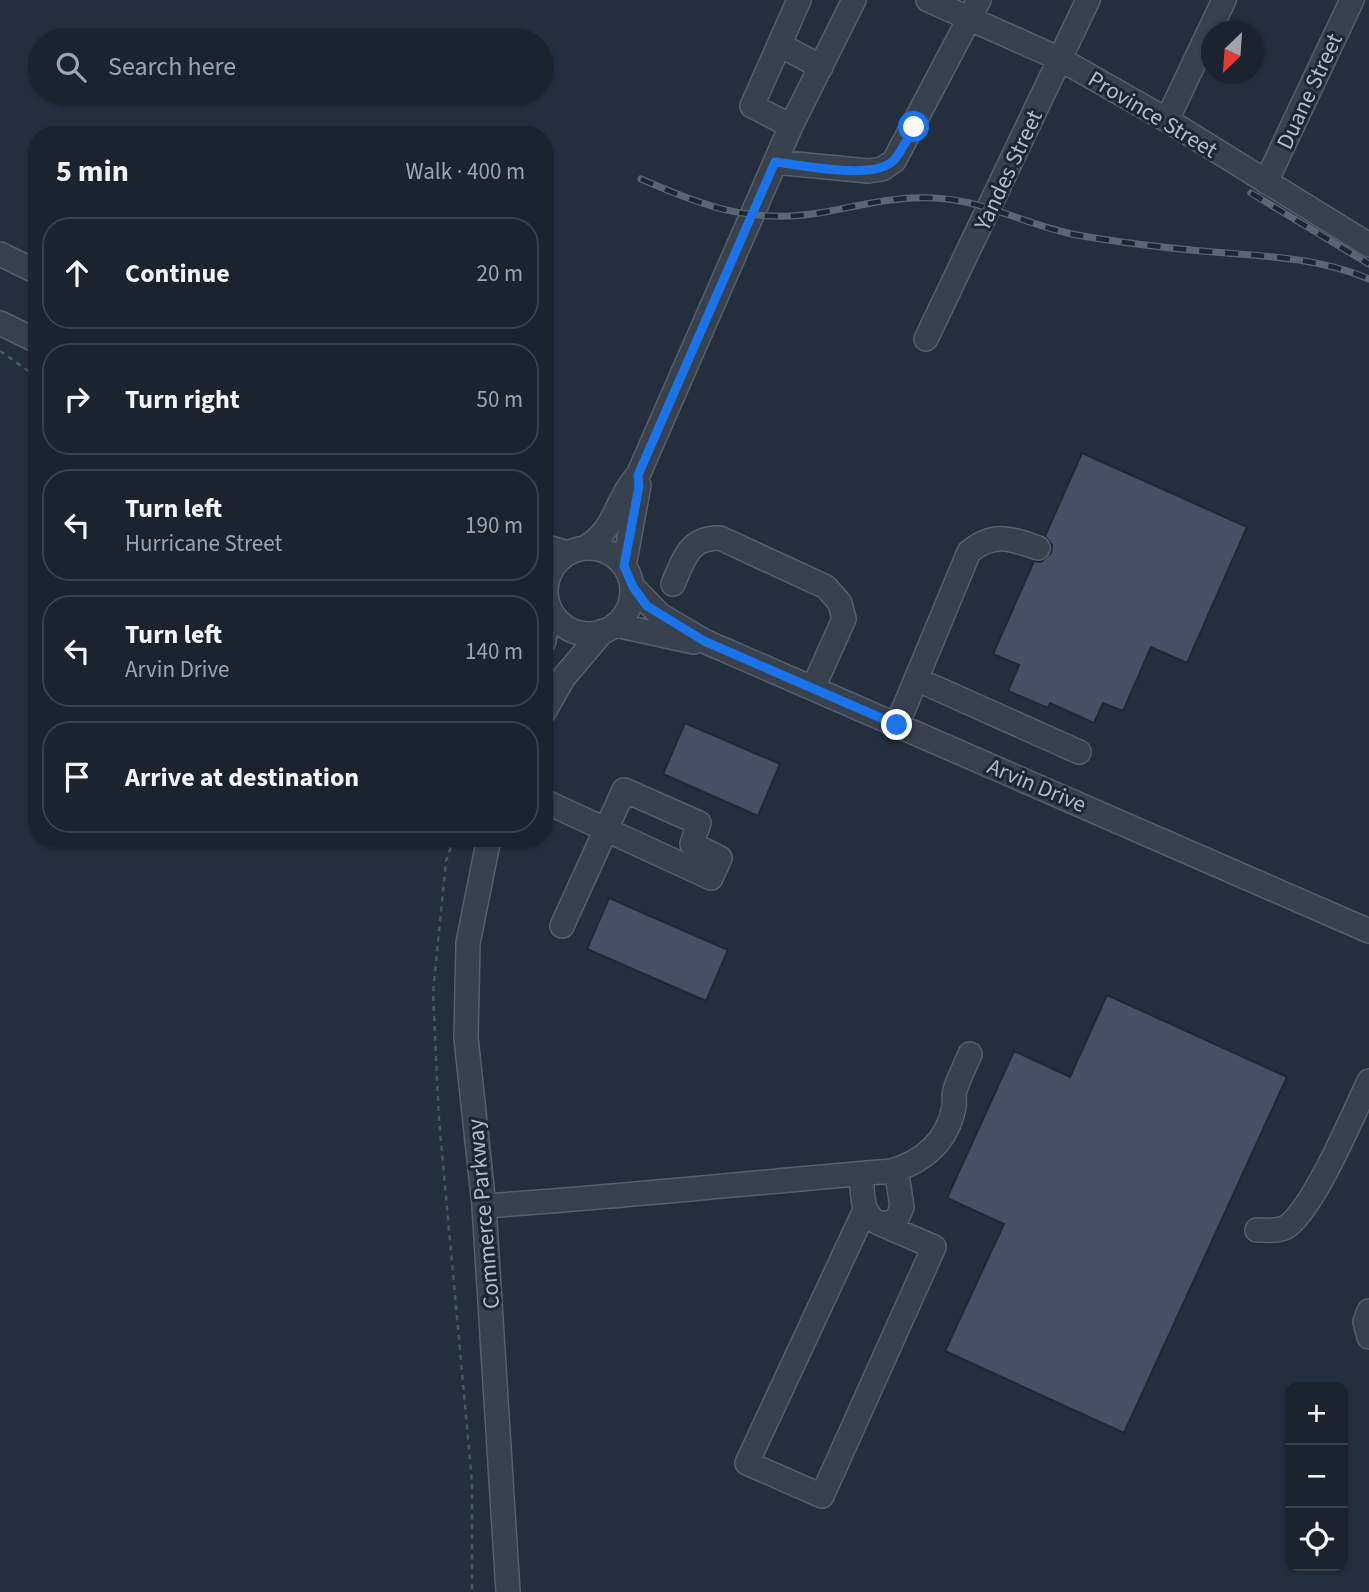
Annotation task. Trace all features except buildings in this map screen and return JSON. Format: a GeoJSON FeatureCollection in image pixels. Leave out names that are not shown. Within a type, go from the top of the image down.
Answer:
{"type":"FeatureCollection","features":[{"type":"Feature","properties":{"kind":"street"},"geometry":{"type":"LineString","coordinates":[[791,125],[752,106],[799,0]]}},
{"type":"Feature","properties":{"kind":"street"},"geometry":{"type":"LineString","coordinates":[[553,569],[607,531],[631,482],[638,475],[791,125],[854,0]]}},
{"type":"Feature","properties":{"kind":"street","name":"Province Street"},"geometry":{"type":"LineString","coordinates":[[928,0],[974,9],[1167,120],[1369,245]]}},
{"type":"Feature","properties":{"kind":"street","name":"Yandes Street"},"geometry":{"type":"LineString","coordinates":[[926,339],[1088,0]]}},
{"type":"Feature","properties":{"kind":"street"},"geometry":{"type":"LineString","coordinates":[[1167,120],[1224,0]]}},
{"type":"Feature","properties":{"kind":"street","name":"Duane Street"},"geometry":{"type":"LineString","coordinates":[[1266,182],[1352,0]]}},
{"type":"Feature","properties":{"kind":"street"},"geometry":{"type":"LineString","coordinates":[[775,162],[869,171],[882,169],[894,161],[974,9]]}},
{"type":"Feature","properties":{"kind":"street"},"geometry":{"type":"LineString","coordinates":[[780,45],[821,67]]}},
{"type":"Feature","properties":{"kind":"street"},"geometry":{"type":"LineString","coordinates":[[0,254],[28,268]]}},
{"type":"Feature","properties":{"kind":"street"},"geometry":{"type":"LineString","coordinates":[[0,323],[28,337]]}},
{"type":"Feature","properties":{"kind":"street"},"geometry":{"type":"LineString","coordinates":[[553,547],[606,552],[624,566],[639,486],[638,475]]}},
{"type":"Feature","properties":{"kind":"street"},"geometry":{"type":"LineString","coordinates":[[673,584],[690,547],[705,538],[720,538],[827,586],[840,603],[844,619],[813,688]]}},
{"type":"Feature","properties":{"kind":"street"},"geometry":{"type":"LineString","coordinates":[[897,725],[969,552],[982,541],[1001,538],[1038,548]]}},
{"type":"Feature","properties":{"kind":"street","name":"Arvin Drive"},"geometry":{"type":"LineString","coordinates":[[624,566],[633,587],[660,615],[704,641],[1369,932]]}},
{"type":"Feature","properties":{"kind":"street"},"geometry":{"type":"LineString","coordinates":[[553,696],[564,677],[629,608],[633,587]]}},
{"type":"Feature","properties":{"kind":"street","name":"Arvin Drive"},"geometry":{"type":"LineString","coordinates":[[553,606],[566,626],[575,631],[609,628],[691,642],[704,641]]}},
{"type":"Feature","properties":{"kind":"street"},"geometry":{"type":"LineString","coordinates":[[916,679],[1079,752]]}},
{"type":"Feature","properties":{"kind":"street"},"geometry":{"type":"LineString","coordinates":[[553,805],[605,828],[711,878],[720,858],[692,844],[699,823],[624,790],[605,828],[562,926]]}},
{"type":"Feature","properties":{"kind":"street","name":"Commerce Parkway"},"geometry":{"type":"LineString","coordinates":[[487,847],[468,943],[466,1038],[484,1206],[508,1592]]}},
{"type":"Feature","properties":{"kind":"street"},"geometry":{"type":"LineString","coordinates":[[484,1206],[892,1171],[916,1164],[930,1153],[940,1139],[970,1054]]}},
{"type":"Feature","properties":{"kind":"street"},"geometry":{"type":"LineString","coordinates":[[1257,1230],[1276,1230],[1289,1225],[1328,1167],[1369,1081]]}},
{"type":"Feature","properties":{"kind":"street"},"geometry":{"type":"LineString","coordinates":[[873,1217],[895,1221],[902,1207],[897,1175],[892,1171]]}},
{"type":"Feature","properties":{"kind":"street"},"geometry":{"type":"LineString","coordinates":[[861,1174],[873,1217],[747,1463],[822,1496],[934,1247],[873,1217]]}},
{"type":"Feature","properties":{"kind":"street"},"geometry":{"type":"LineString","coordinates":[[1369,1311],[1365,1322],[1369,1337]]}},
{"type":"Feature","properties":{"kind":"path"},"geometry":{"type":"LineString","coordinates":[[0,351],[28,371]]}},
{"type":"Feature","properties":{"kind":"path"},"geometry":{"type":"LineString","coordinates":[[451,847],[446,861],[433,993],[439,1120],[472,1482],[472,1592]]}},
{"type":"Feature","properties":{"kind":"railway"},"geometry":{"type":"LineString","coordinates":[[641,179],[687,198],[752,215],[799,215],[906,198],[953,200],[1077,235],[1162,247],[1312,262],[1369,279]]}},
{"type":"Feature","properties":{"kind":"railway"},"geometry":{"type":"LineString","coordinates":[[1251,193],[1369,264]]}},
{"type":"Feature","properties":{"kind":"route"},"geometry":{"type":"LineString","coordinates":[[897,725],[704,641],[674,625],[647,606],[633,587],[624,566],[639,486],[638,475],[775,162],[850,170],[882,169],[894,161],[914,127]]}}]}
